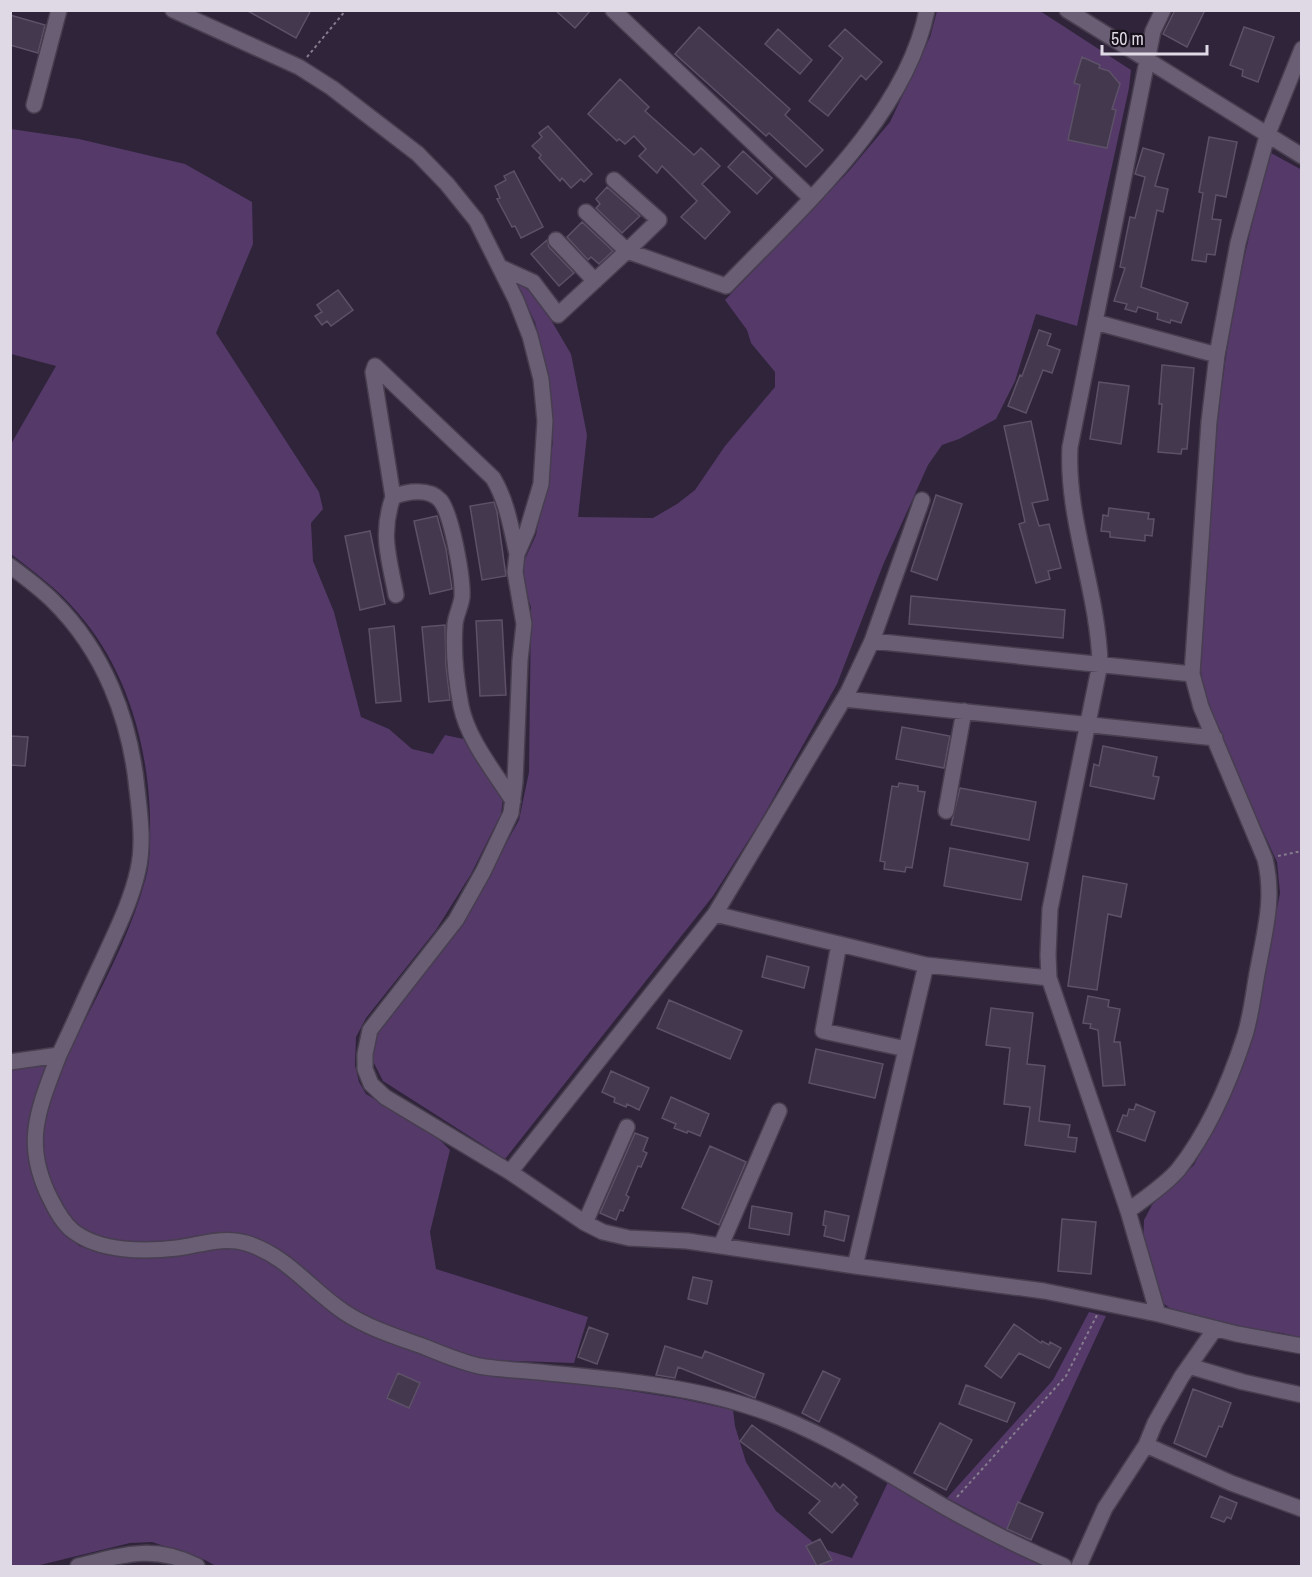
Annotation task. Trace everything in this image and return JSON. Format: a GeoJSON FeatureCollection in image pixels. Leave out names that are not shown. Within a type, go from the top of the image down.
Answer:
{"type":"FeatureCollection","features":[{"type":"Feature","properties":{"kind":"street"},"geometry":{"type":"LineString","coordinates":[[34,105],[59,10]]}},
{"type":"Feature","properties":{"kind":"street"},"geometry":{"type":"LineString","coordinates":[[173,10],[299,67],[356,106],[418,154],[447,184],[476,220],[516,300],[530,336],[541,379],[545,421],[540,484],[527,531],[517,554],[515,572],[525,624],[520,660],[511,813],[456,920],[370,1030],[364,1054],[365,1069],[371,1084],[386,1096],[510,1172],[585,1223],[603,1232],[629,1238],[721,1245],[855,1266],[1044,1291],[1302,1346]]}},
{"type":"Feature","properties":{"kind":"street"},"geometry":{"type":"LineString","coordinates":[[613,10],[811,198]]}},
{"type":"Feature","properties":{"kind":"street"},"geometry":{"type":"LineString","coordinates":[[586,212],[627,251],[726,286],[811,198],[880,118],[915,51],[927,10]]}},
{"type":"Feature","properties":{"kind":"street"},"geometry":{"type":"LineString","coordinates":[[1067,10],[1147,62],[1302,156]]}},
{"type":"Feature","properties":{"kind":"street"},"geometry":{"type":"LineString","coordinates":[[1158,1314],[1128,1211],[1049,978],[1048,955],[1050,909],[1100,664],[1099,635],[1073,505],[1069,474],[1070,447],[1153,31],[1162,10]]}},
{"type":"Feature","properties":{"kind":"street"},"geometry":{"type":"LineString","coordinates":[[1128,1211],[1176,1172],[1195,1145],[1225,1085],[1245,1034],[1270,904],[1269,876],[1265,859],[1201,707],[1192,675],[1209,422],[1217,355],[1238,243],[1267,136],[1302,50]]}},
{"type":"Feature","properties":{"kind":"street"},"geometry":{"type":"LineString","coordinates":[[500,267],[533,282],[558,315],[659,220],[614,180]]}},
{"type":"Feature","properties":{"kind":"street"},"geometry":{"type":"LineString","coordinates":[[556,240],[595,281]]}},
{"type":"Feature","properties":{"kind":"street"},"geometry":{"type":"LineString","coordinates":[[1095,322],[1217,355]]}},
{"type":"Feature","properties":{"kind":"street"},"geometry":{"type":"LineString","coordinates":[[396,595],[385,535],[387,515],[393,497],[373,372],[375,366],[493,478],[500,489],[506,507],[517,554]]}},
{"type":"Feature","properties":{"kind":"street"},"geometry":{"type":"LineString","coordinates":[[393,497],[416,491],[430,494],[440,499],[446,509],[461,579],[462,598],[455,622],[455,652],[463,716],[469,730],[513,801]]}},
{"type":"Feature","properties":{"kind":"street"},"geometry":{"type":"LineString","coordinates":[[510,1172],[715,914],[844,699],[872,641],[922,500]]}},
{"type":"Feature","properties":{"kind":"street"},"geometry":{"type":"LineString","coordinates":[[10,566],[43,591],[65,613],[88,642],[99,661],[126,728],[132,750],[139,801],[141,852],[134,885],[59,1055],[34,1130],[34,1146],[45,1189],[60,1217],[73,1231],[88,1240],[108,1246],[147,1250],[229,1240],[246,1243],[271,1254],[294,1269],[315,1291],[345,1313],[372,1328],[478,1365],[611,1379],[706,1395],[748,1406],[813,1433],[1026,1550],[1064,1566]]}},
{"type":"Feature","properties":{"kind":"street"},"geometry":{"type":"LineString","coordinates":[[872,641],[1192,675]]}},
{"type":"Feature","properties":{"kind":"street"},"geometry":{"type":"LineString","coordinates":[[844,699],[1215,738]]}},
{"type":"Feature","properties":{"kind":"street"},"geometry":{"type":"LineString","coordinates":[[946,811],[963,711]]}},
{"type":"Feature","properties":{"kind":"street"},"geometry":{"type":"LineString","coordinates":[[715,914],[926,965],[1049,978]]}},
{"type":"Feature","properties":{"kind":"street"},"geometry":{"type":"LineString","coordinates":[[839,944],[823,1031],[906,1048]]}},
{"type":"Feature","properties":{"kind":"street"},"geometry":{"type":"LineString","coordinates":[[855,1266],[926,965]]}},
{"type":"Feature","properties":{"kind":"street"},"geometry":{"type":"LineString","coordinates":[[10,1062],[59,1055]]}},
{"type":"Feature","properties":{"kind":"street"},"geometry":{"type":"LineString","coordinates":[[721,1245],[779,1111]]}},
{"type":"Feature","properties":{"kind":"street"},"geometry":{"type":"LineString","coordinates":[[585,1223],[627,1127]]}},
{"type":"Feature","properties":{"kind":"street"},"geometry":{"type":"LineString","coordinates":[[1079,1566],[1106,1508],[1146,1445],[1168,1399],[1215,1329]]}},
{"type":"Feature","properties":{"kind":"street"},"geometry":{"type":"LineString","coordinates":[[1189,1366],[1244,1382],[1302,1395]]}},
{"type":"Feature","properties":{"kind":"street"},"geometry":{"type":"LineString","coordinates":[[1146,1445],[1231,1483],[1302,1509]]}},
{"type":"Feature","properties":{"kind":"street"},"geometry":{"type":"LineString","coordinates":[[78,1566],[152,1552],[177,1558],[196,1566]]}},
{"type":"Feature","properties":{"kind":"path"},"geometry":{"type":"LineString","coordinates":[[299,67],[346,10]]}},
{"type":"Feature","properties":{"kind":"path"},"geometry":{"type":"LineString","coordinates":[[1265,859],[1302,851]]}},
{"type":"Feature","properties":{"kind":"path"},"geometry":{"type":"LineString","coordinates":[[947,1508],[1066,1376],[1103,1302]]}},
{"type":"Feature","properties":{"kind":"shaded area"},"geometry":{"type":"Polygon","coordinates":[[[937,11],[1040,11],[1131,70],[1077,326],[1036,314],[1015,381],[996,419],[959,439],[942,445],[928,465],[883,565],[837,684],[760,822],[713,896],[505,1159],[383,1081],[372,1059],[377,1035],[401,999],[468,913],[519,820],[529,772],[531,607],[521,578],[524,561],[536,535],[553,442],[549,379],[535,322],[514,280],[537,296],[571,354],[587,435],[578,517],[653,518],[677,504],[695,490],[725,446],[775,387],[775,372],[751,343],[747,330],[725,300],[848,172],[890,122],[930,37],[937,11]]]}},
{"type":"Feature","properties":{"kind":"shaded area"},"geometry":{"type":"Polygon","coordinates":[[[11,129],[79,139],[185,164],[252,202],[253,244],[216,333],[319,492],[323,509],[311,523],[313,561],[334,612],[361,717],[389,729],[412,749],[433,754],[445,735],[468,740],[503,798],[501,814],[471,874],[436,930],[366,1018],[356,1037],[355,1065],[359,1082],[366,1094],[435,1135],[450,1150],[430,1232],[436,1269],[588,1317],[574,1363],[483,1360],[399,1333],[369,1320],[242,1235],[213,1234],[156,1245],[125,1243],[94,1236],[70,1217],[49,1181],[40,1157],[39,1146],[48,1091],[126,936],[148,870],[150,817],[145,762],[139,735],[121,682],[109,657],[70,604],[46,581],[11,554],[11,444],[56,366],[11,354],[11,129]]]}},
{"type":"Feature","properties":{"kind":"shaded area"},"geometry":{"type":"Polygon","coordinates":[[[1271,153],[1302,170],[1301,1338],[1282,1333],[1225,1326],[1171,1309],[1163,1303],[1143,1246],[1144,1220],[1152,1205],[1194,1165],[1240,1072],[1253,1032],[1280,893],[1277,862],[1228,755],[1207,701],[1200,662],[1211,489],[1226,356],[1242,268],[1271,153]]]}},
{"type":"Feature","properties":{"kind":"shaded area"},"geometry":{"type":"Polygon","coordinates":[[[42,1064],[47,1066],[29,1128],[73,1239],[79,1246],[103,1251],[223,1246],[255,1251],[392,1343],[456,1368],[568,1381],[682,1399],[733,1410],[735,1426],[746,1462],[776,1511],[820,1548],[852,1558],[889,1480],[1053,1566],[216,1566],[152,1542],[130,1543],[36,1566],[11,1566],[10,1066],[42,1064]]]}},
{"type":"Feature","properties":{"kind":"shaded area"},"geometry":{"type":"Polygon","coordinates":[[[1089,1312],[1106,1316],[1007,1530],[947,1498],[1053,1380],[1089,1312]]]}},
{"type":"Feature","properties":{"kind":"building"},"geometry":{"type":"Polygon","coordinates":[[[246,10],[311,10],[296,38],[246,10]]]}},
{"type":"Feature","properties":{"kind":"building"},"geometry":{"type":"Polygon","coordinates":[[[555,10],[591,10],[575,28],[555,10]]]}},
{"type":"Feature","properties":{"kind":"building"},"geometry":{"type":"Polygon","coordinates":[[[1175,10],[1205,10],[1187,47],[1163,34],[1175,10]]]}},
{"type":"Feature","properties":{"kind":"building"},"geometry":{"type":"Polygon","coordinates":[[[10,15],[45,25],[38,53],[10,45],[10,15]]]}},
{"type":"Feature","properties":{"kind":"building"},"geometry":{"type":"Polygon","coordinates":[[[699,27],[790,109],[785,115],[823,150],[806,167],[769,133],[766,136],[675,54],[699,27]]]}},
{"type":"Feature","properties":{"kind":"building"},"geometry":{"type":"Polygon","coordinates":[[[1244,27],[1274,37],[1258,82],[1242,76],[1243,70],[1230,65],[1244,27]]]}},
{"type":"Feature","properties":{"kind":"building"},"geometry":{"type":"Polygon","coordinates":[[[778,29],[812,60],[800,74],[765,44],[778,29]]]}},
{"type":"Feature","properties":{"kind":"building"},"geometry":{"type":"Polygon","coordinates":[[[845,29],[882,62],[866,80],[861,75],[828,116],[809,101],[843,58],[829,46],[845,29]]]}},
{"type":"Feature","properties":{"kind":"building"},"geometry":{"type":"Polygon","coordinates":[[[1082,57],[1100,65],[1099,68],[1109,71],[1120,84],[1112,109],[1116,110],[1107,148],[1068,140],[1080,85],[1074,83],[1082,57]]]}},
{"type":"Feature","properties":{"kind":"building"},"geometry":{"type":"Polygon","coordinates":[[[620,79],[649,107],[645,111],[694,155],[701,148],[720,166],[702,184],[730,212],[705,239],[681,217],[697,201],[662,166],[657,173],[639,156],[646,149],[634,136],[625,144],[619,139],[617,141],[588,114],[620,79]]]}},
{"type":"Feature","properties":{"kind":"building"},"geometry":{"type":"Polygon","coordinates":[[[548,126],[592,174],[584,182],[581,179],[571,188],[562,178],[560,181],[539,158],[541,155],[532,146],[542,137],[539,133],[548,126]]]}},
{"type":"Feature","properties":{"kind":"building"},"geometry":{"type":"Polygon","coordinates":[[[1209,137],[1237,142],[1226,197],[1216,195],[1212,219],[1221,220],[1215,255],[1207,254],[1206,262],[1192,260],[1203,193],[1199,192],[1209,137]]]}},
{"type":"Feature","properties":{"kind":"building"},"geometry":{"type":"Polygon","coordinates":[[[1143,148],[1164,154],[1155,186],[1168,189],[1163,212],[1157,210],[1141,287],[1188,303],[1181,323],[1171,320],[1170,323],[1157,319],[1158,313],[1138,307],[1136,312],[1125,309],[1127,304],[1114,301],[1125,268],[1120,267],[1130,217],[1135,218],[1145,177],[1135,174],[1143,148]]]}},
{"type":"Feature","properties":{"kind":"building"},"geometry":{"type":"Polygon","coordinates":[[[743,151],[772,178],[757,194],[728,167],[743,151]]]}},
{"type":"Feature","properties":{"kind":"building"},"geometry":{"type":"Polygon","coordinates":[[[514,171],[543,227],[521,238],[515,226],[512,227],[497,199],[500,198],[495,186],[506,180],[504,176],[514,171]]]}},
{"type":"Feature","properties":{"kind":"building"},"geometry":{"type":"Polygon","coordinates":[[[607,187],[640,216],[622,233],[596,208],[600,204],[596,199],[607,187]]]}},
{"type":"Feature","properties":{"kind":"building"},"geometry":{"type":"Polygon","coordinates":[[[582,222],[613,251],[599,264],[591,257],[588,260],[567,237],[582,222]]]}},
{"type":"Feature","properties":{"kind":"building"},"geometry":{"type":"Polygon","coordinates":[[[547,240],[549,247],[574,273],[559,286],[531,254],[547,240]]]}},
{"type":"Feature","properties":{"kind":"building"},"geometry":{"type":"Polygon","coordinates":[[[338,290],[353,310],[331,326],[327,321],[322,325],[315,316],[322,312],[317,305],[338,290]]]}},
{"type":"Feature","properties":{"kind":"building"},"geometry":{"type":"Polygon","coordinates":[[[1039,330],[1051,334],[1047,345],[1060,350],[1052,373],[1043,370],[1026,413],[1008,406],[1039,330]]]}},
{"type":"Feature","properties":{"kind":"building"},"geometry":{"type":"Polygon","coordinates":[[[1162,365],[1194,368],[1187,449],[1182,449],[1181,454],[1158,452],[1162,365]]]}},
{"type":"Feature","properties":{"kind":"building"},"geometry":{"type":"Polygon","coordinates":[[[1099,382],[1129,386],[1121,444],[1090,439],[1099,382]]]}},
{"type":"Feature","properties":{"kind":"building"},"geometry":{"type":"Polygon","coordinates":[[[1031,421],[1048,500],[1032,503],[1039,526],[1049,524],[1061,568],[1048,571],[1050,579],[1036,583],[1019,524],[1025,522],[1004,426],[1031,421]]]}},
{"type":"Feature","properties":{"kind":"building"},"geometry":{"type":"Polygon","coordinates":[[[936,495],[962,504],[937,580],[911,571],[936,495]]]}},
{"type":"Feature","properties":{"kind":"building"},"geometry":{"type":"Polygon","coordinates":[[[494,502],[506,576],[482,580],[470,506],[494,502]]]}},
{"type":"Feature","properties":{"kind":"building"},"geometry":{"type":"Polygon","coordinates":[[[1109,508],[1149,513],[1148,519],[1154,519],[1152,536],[1145,535],[1145,541],[1110,537],[1110,532],[1101,531],[1103,515],[1108,516],[1109,508]]]}},
{"type":"Feature","properties":{"kind":"building"},"geometry":{"type":"Polygon","coordinates":[[[437,516],[446,549],[452,589],[430,594],[414,521],[437,516]]]}},
{"type":"Feature","properties":{"kind":"building"},"geometry":{"type":"Polygon","coordinates":[[[370,531],[385,604],[360,610],[345,536],[370,531]]]}},
{"type":"Feature","properties":{"kind":"building"},"geometry":{"type":"Polygon","coordinates":[[[911,596],[1065,610],[1063,638],[909,624],[911,596]]]}},
{"type":"Feature","properties":{"kind":"building"},"geometry":{"type":"Polygon","coordinates":[[[502,620],[506,695],[480,696],[476,621],[502,620]]]}},
{"type":"Feature","properties":{"kind":"building"},"geometry":{"type":"Polygon","coordinates":[[[445,625],[450,700],[429,702],[422,627],[445,625]]]}},
{"type":"Feature","properties":{"kind":"building"},"geometry":{"type":"Polygon","coordinates":[[[394,626],[401,701],[376,703],[369,629],[394,626]]]}},
{"type":"Feature","properties":{"kind":"building"},"geometry":{"type":"Polygon","coordinates":[[[902,727],[950,736],[944,768],[896,759],[902,727]]]}},
{"type":"Feature","properties":{"kind":"building"},"geometry":{"type":"Polygon","coordinates":[[[10,736],[28,737],[25,766],[10,765],[10,736]]]}},
{"type":"Feature","properties":{"kind":"building"},"geometry":{"type":"Polygon","coordinates":[[[1103,746],[1157,757],[1153,776],[1159,777],[1154,799],[1090,786],[1094,764],[1099,766],[1103,746]]]}},
{"type":"Feature","properties":{"kind":"building"},"geometry":{"type":"Polygon","coordinates":[[[899,783],[918,786],[918,791],[925,792],[912,868],[906,867],[905,872],[884,869],[885,862],[880,861],[892,786],[898,787],[899,783]]]}},
{"type":"Feature","properties":{"kind":"building"},"geometry":{"type":"Polygon","coordinates":[[[960,788],[1036,802],[1029,840],[951,825],[960,788]]]}},
{"type":"Feature","properties":{"kind":"building"},"geometry":{"type":"Polygon","coordinates":[[[950,848],[1028,863],[1021,900],[944,886],[950,848]]]}},
{"type":"Feature","properties":{"kind":"building"},"geometry":{"type":"Polygon","coordinates":[[[1083,876],[1127,884],[1121,917],[1108,914],[1097,990],[1068,986],[1083,876]]]}},
{"type":"Feature","properties":{"kind":"building"},"geometry":{"type":"Polygon","coordinates":[[[767,956],[809,967],[804,988],[762,977],[767,956]]]}},
{"type":"Feature","properties":{"kind":"building"},"geometry":{"type":"Polygon","coordinates":[[[1088,996],[1109,1000],[1108,1007],[1120,1009],[1114,1042],[1120,1042],[1125,1085],[1103,1086],[1098,1030],[1090,1028],[1091,1024],[1083,1023],[1088,996]]]}},
{"type":"Feature","properties":{"kind":"building"},"geometry":{"type":"Polygon","coordinates":[[[669,1000],[742,1031],[730,1059],[657,1028],[669,1000]]]}},
{"type":"Feature","properties":{"kind":"building"},"geometry":{"type":"Polygon","coordinates":[[[991,1008],[1033,1013],[1027,1064],[1045,1066],[1039,1121],[1070,1125],[1068,1137],[1077,1138],[1075,1152],[1025,1145],[1030,1107],[1004,1104],[1010,1048],[986,1045],[991,1008]]]}},
{"type":"Feature","properties":{"kind":"building"},"geometry":{"type":"Polygon","coordinates":[[[816,1049],[883,1064],[875,1098],[809,1083],[816,1049]]]}},
{"type":"Feature","properties":{"kind":"building"},"geometry":{"type":"Polygon","coordinates":[[[611,1071],[649,1088],[639,1110],[627,1104],[626,1107],[614,1102],[615,1098],[602,1092],[611,1071]]]}},
{"type":"Feature","properties":{"kind":"building"},"geometry":{"type":"Polygon","coordinates":[[[671,1097],[709,1114],[700,1136],[674,1128],[676,1124],[662,1118],[671,1097]]]}},
{"type":"Feature","properties":{"kind":"building"},"geometry":{"type":"Polygon","coordinates":[[[1136,1104],[1155,1112],[1145,1141],[1117,1131],[1123,1115],[1127,1116],[1129,1109],[1134,1110],[1136,1104]]]}},
{"type":"Feature","properties":{"kind":"building"},"geometry":{"type":"Polygon","coordinates":[[[635,1133],[648,1138],[643,1151],[647,1153],[641,1167],[638,1166],[626,1195],[629,1197],[616,1220],[600,1213],[635,1133]]]}},
{"type":"Feature","properties":{"kind":"building"},"geometry":{"type":"Polygon","coordinates":[[[710,1146],[746,1162],[719,1225],[682,1208],[710,1146]]]}},
{"type":"Feature","properties":{"kind":"building"},"geometry":{"type":"Polygon","coordinates":[[[752,1206],[792,1213],[789,1235],[749,1228],[752,1206]]]}},
{"type":"Feature","properties":{"kind":"building"},"geometry":{"type":"Polygon","coordinates":[[[825,1211],[849,1216],[844,1241],[824,1236],[825,1211]]]}},
{"type":"Feature","properties":{"kind":"building"},"geometry":{"type":"Polygon","coordinates":[[[1062,1219],[1096,1222],[1091,1274],[1058,1271],[1062,1219]]]}},
{"type":"Feature","properties":{"kind":"building"},"geometry":{"type":"Polygon","coordinates":[[[693,1277],[712,1281],[707,1304],[688,1299],[693,1277]]]}},
{"type":"Feature","properties":{"kind":"building"},"geometry":{"type":"Polygon","coordinates":[[[1014,1324],[1041,1343],[1042,1341],[1049,1345],[1050,1342],[1061,1348],[1049,1368],[1019,1353],[1001,1378],[985,1366],[1014,1324]]]}},
{"type":"Feature","properties":{"kind":"building"},"geometry":{"type":"Polygon","coordinates":[[[589,1327],[608,1334],[597,1364],[578,1357],[589,1327]]]}},
{"type":"Feature","properties":{"kind":"building"},"geometry":{"type":"Polygon","coordinates":[[[665,1346],[702,1358],[705,1351],[764,1374],[755,1398],[678,1367],[675,1378],[656,1375],[665,1346]]]}},
{"type":"Feature","properties":{"kind":"building"},"geometry":{"type":"Polygon","coordinates":[[[823,1371],[840,1379],[819,1422],[802,1413],[823,1371]]]}},
{"type":"Feature","properties":{"kind":"building"},"geometry":{"type":"Polygon","coordinates":[[[398,1373],[420,1383],[409,1408],[387,1398],[398,1373]]]}},
{"type":"Feature","properties":{"kind":"building"},"geometry":{"type":"Polygon","coordinates":[[[966,1385],[1015,1403],[1007,1422],[959,1404],[966,1385]]]}},
{"type":"Feature","properties":{"kind":"building"},"geometry":{"type":"Polygon","coordinates":[[[1193,1389],[1231,1403],[1222,1427],[1219,1426],[1206,1457],[1174,1443],[1193,1389]]]}},
{"type":"Feature","properties":{"kind":"building"},"geometry":{"type":"Polygon","coordinates":[[[940,1423],[972,1440],[946,1490],[914,1473],[940,1423]]]}},
{"type":"Feature","properties":{"kind":"building"},"geometry":{"type":"Polygon","coordinates":[[[752,1425],[832,1487],[835,1483],[840,1488],[843,1484],[857,1497],[854,1500],[858,1504],[832,1533],[809,1513],[820,1501],[740,1441],[752,1425]]]}},
{"type":"Feature","properties":{"kind":"building"},"geometry":{"type":"Polygon","coordinates":[[[1220,1496],[1237,1503],[1231,1519],[1227,1517],[1224,1522],[1211,1517],[1220,1496]]]}},
{"type":"Feature","properties":{"kind":"building"},"geometry":{"type":"Polygon","coordinates":[[[1018,1502],[1043,1513],[1031,1540],[1007,1529],[1018,1502]]]}},
{"type":"Feature","properties":{"kind":"building"},"geometry":{"type":"Polygon","coordinates":[[[820,1539],[832,1560],[817,1566],[806,1546],[820,1539]]]}}]}
